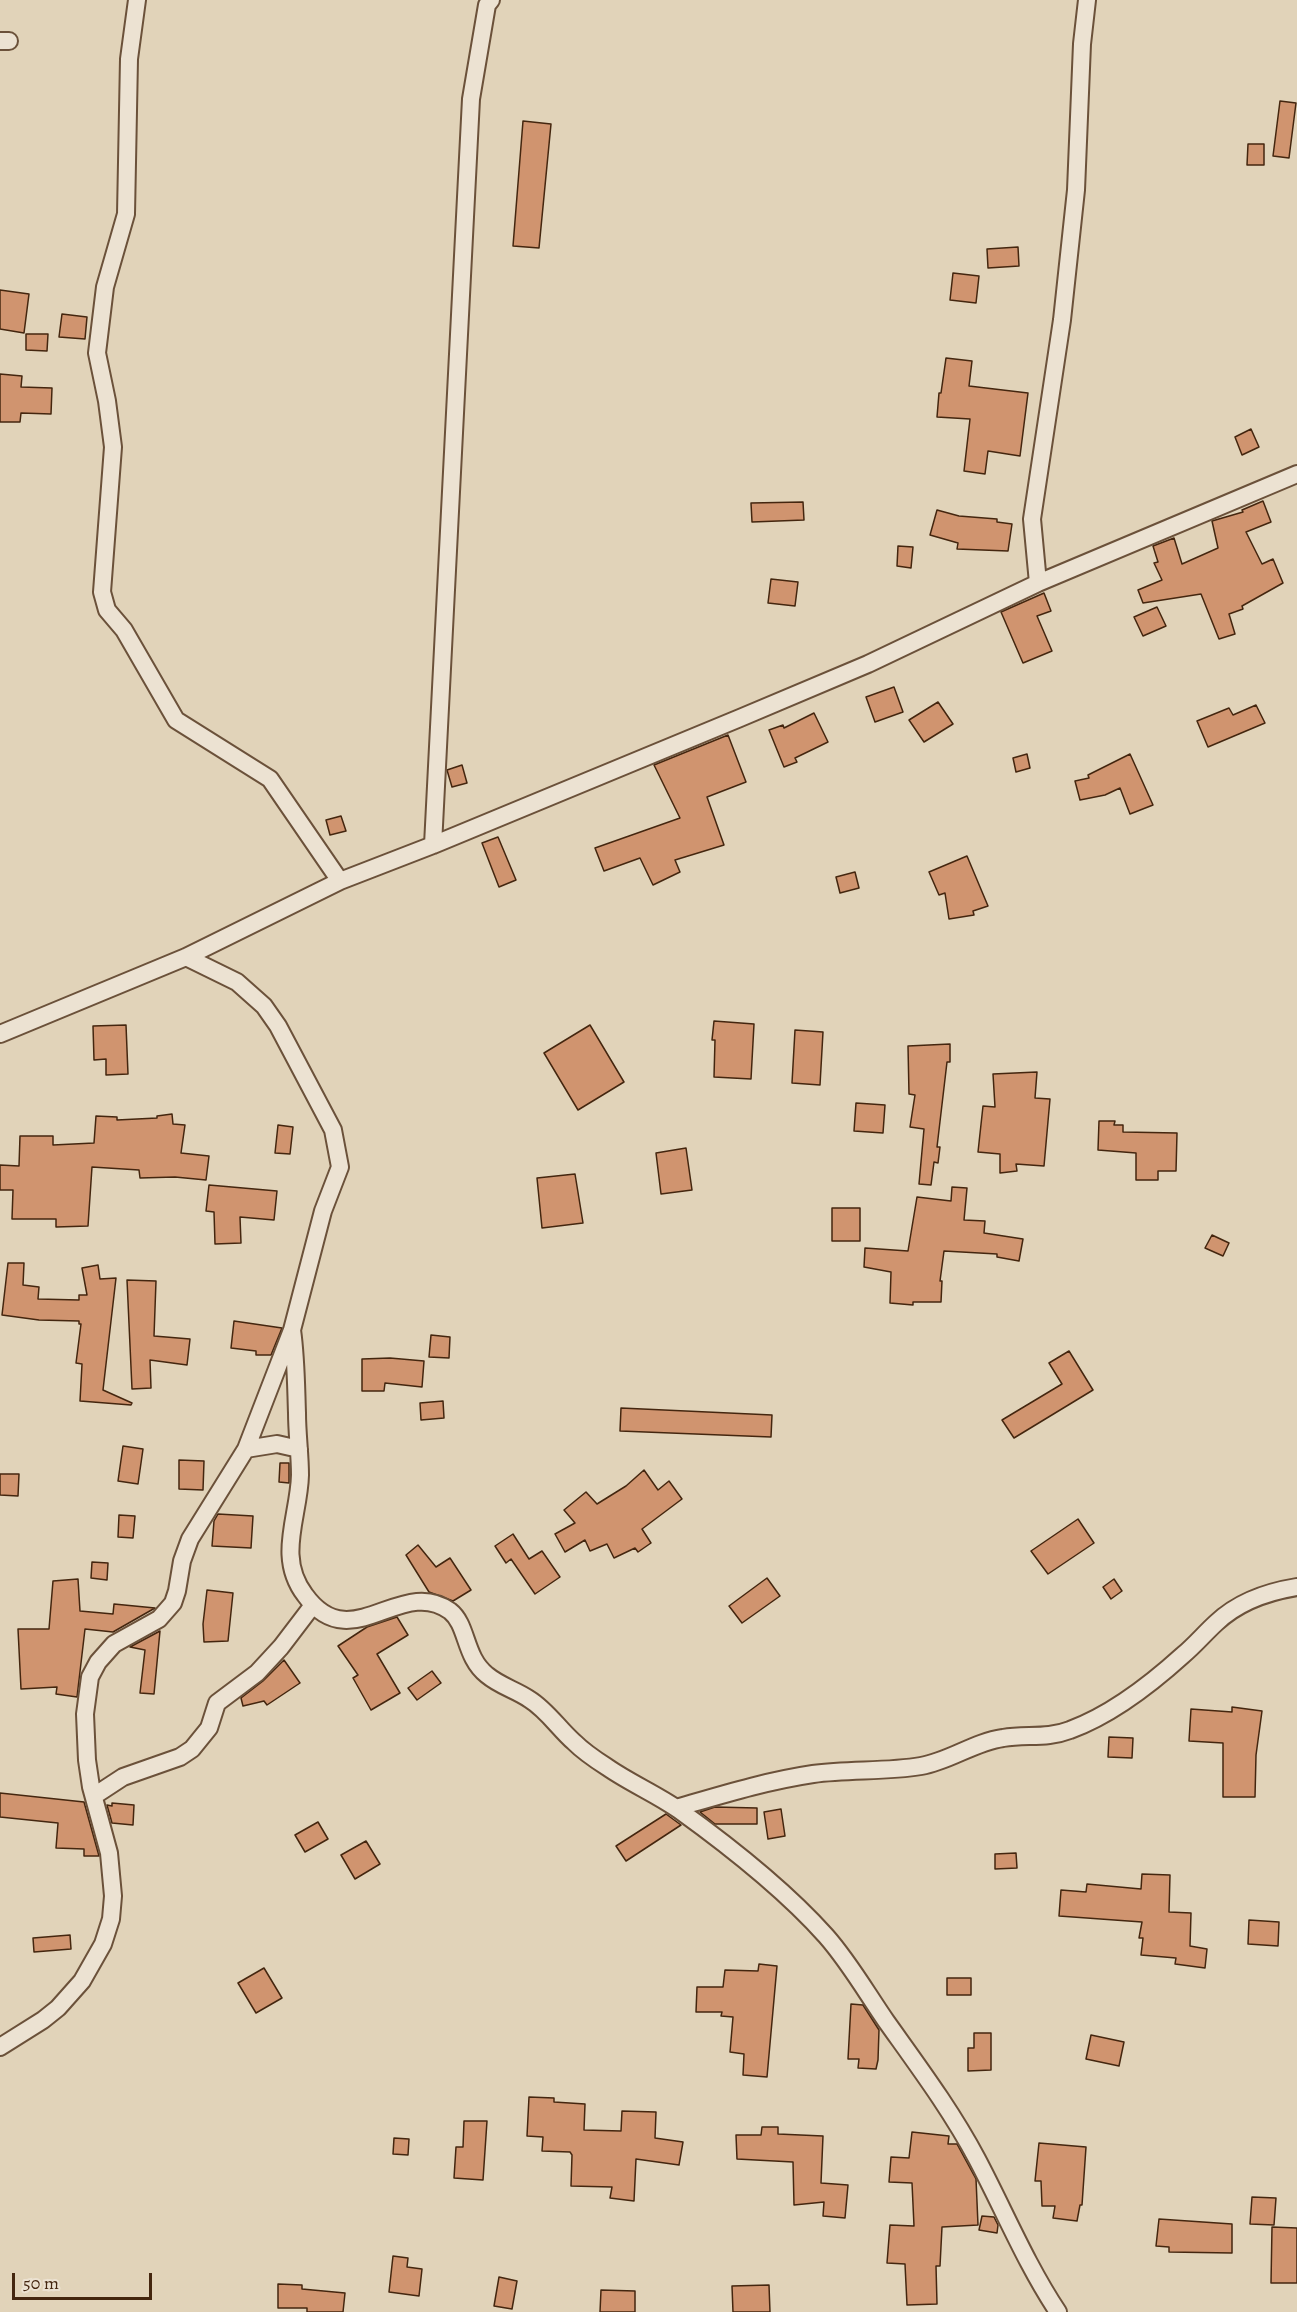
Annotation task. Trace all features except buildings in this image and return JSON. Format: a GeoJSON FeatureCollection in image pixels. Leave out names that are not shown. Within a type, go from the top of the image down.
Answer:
{"type":"FeatureCollection","features":[{"type":"Feature","properties":{"kind":"street"},"geometry":{"type":"LineString","coordinates":[[136,0],[129,59],[126,214],[105,287],[97,353],[107,401],[113,447],[102,592],[107,610],[124,630],[176,720],[270,779],[340,881]]}},
{"type":"Feature","properties":{"kind":"street"},"geometry":{"type":"LineString","coordinates":[[433,845],[471,99],[487,5],[491,0]]}},
{"type":"Feature","properties":{"kind":"street"},"geometry":{"type":"LineString","coordinates":[[1038,583],[1032,519],[1062,320],[1076,190],[1082,44],[1087,0]]}},
{"type":"Feature","properties":{"kind":"street"},"geometry":{"type":"LineString","coordinates":[[0,1034],[186,957],[340,881],[433,845],[857,668],[1038,583],[1297,474]]}},
{"type":"Feature","properties":{"kind":"street"},"geometry":{"type":"LineString","coordinates":[[0,2047],[58,2007],[82,1981],[103,1944],[113,1910],[112,1880],[109,1853],[87,1760],[85,1714],[90,1677],[98,1662],[114,1644],[159,1618],[169,1610],[175,1599],[182,1561],[190,1539],[246,1449],[292,1330],[323,1211],[338,1174],[339,1158],[333,1130],[278,1026],[264,1006],[237,982],[186,957]]}},
{"type":"Feature","properties":{"kind":"street"},"geometry":{"type":"LineString","coordinates":[[292,1330],[296,1355],[299,1493],[291,1528],[289,1556],[296,1582],[313,1605],[330,1618],[345,1621],[371,1617],[415,1602],[446,1609],[457,1618],[473,1660],[479,1669],[502,1686],[536,1704],[576,1744],[609,1769],[676,1808],[747,1863],[794,1905],[843,1957],[948,2109],[977,2158],[1044,2291],[1058,2312]]}},
{"type":"Feature","properties":{"kind":"street"},"geometry":{"type":"LineString","coordinates":[[246,1449],[277,1444],[299,1449]]}},
{"type":"Feature","properties":{"kind":"street"},"geometry":{"type":"LineString","coordinates":[[676,1808],[747,1787],[778,1781],[849,1770],[901,1769],[924,1765],[972,1746],[1002,1738],[1058,1735],[1110,1709],[1161,1675],[1234,1609],[1266,1593],[1297,1587]]}},
{"type":"Feature","properties":{"kind":"street"},"geometry":{"type":"LineString","coordinates":[[94,1796],[123,1777],[180,1757],[192,1749],[209,1728],[217,1703],[258,1673],[313,1605]]}}]}
